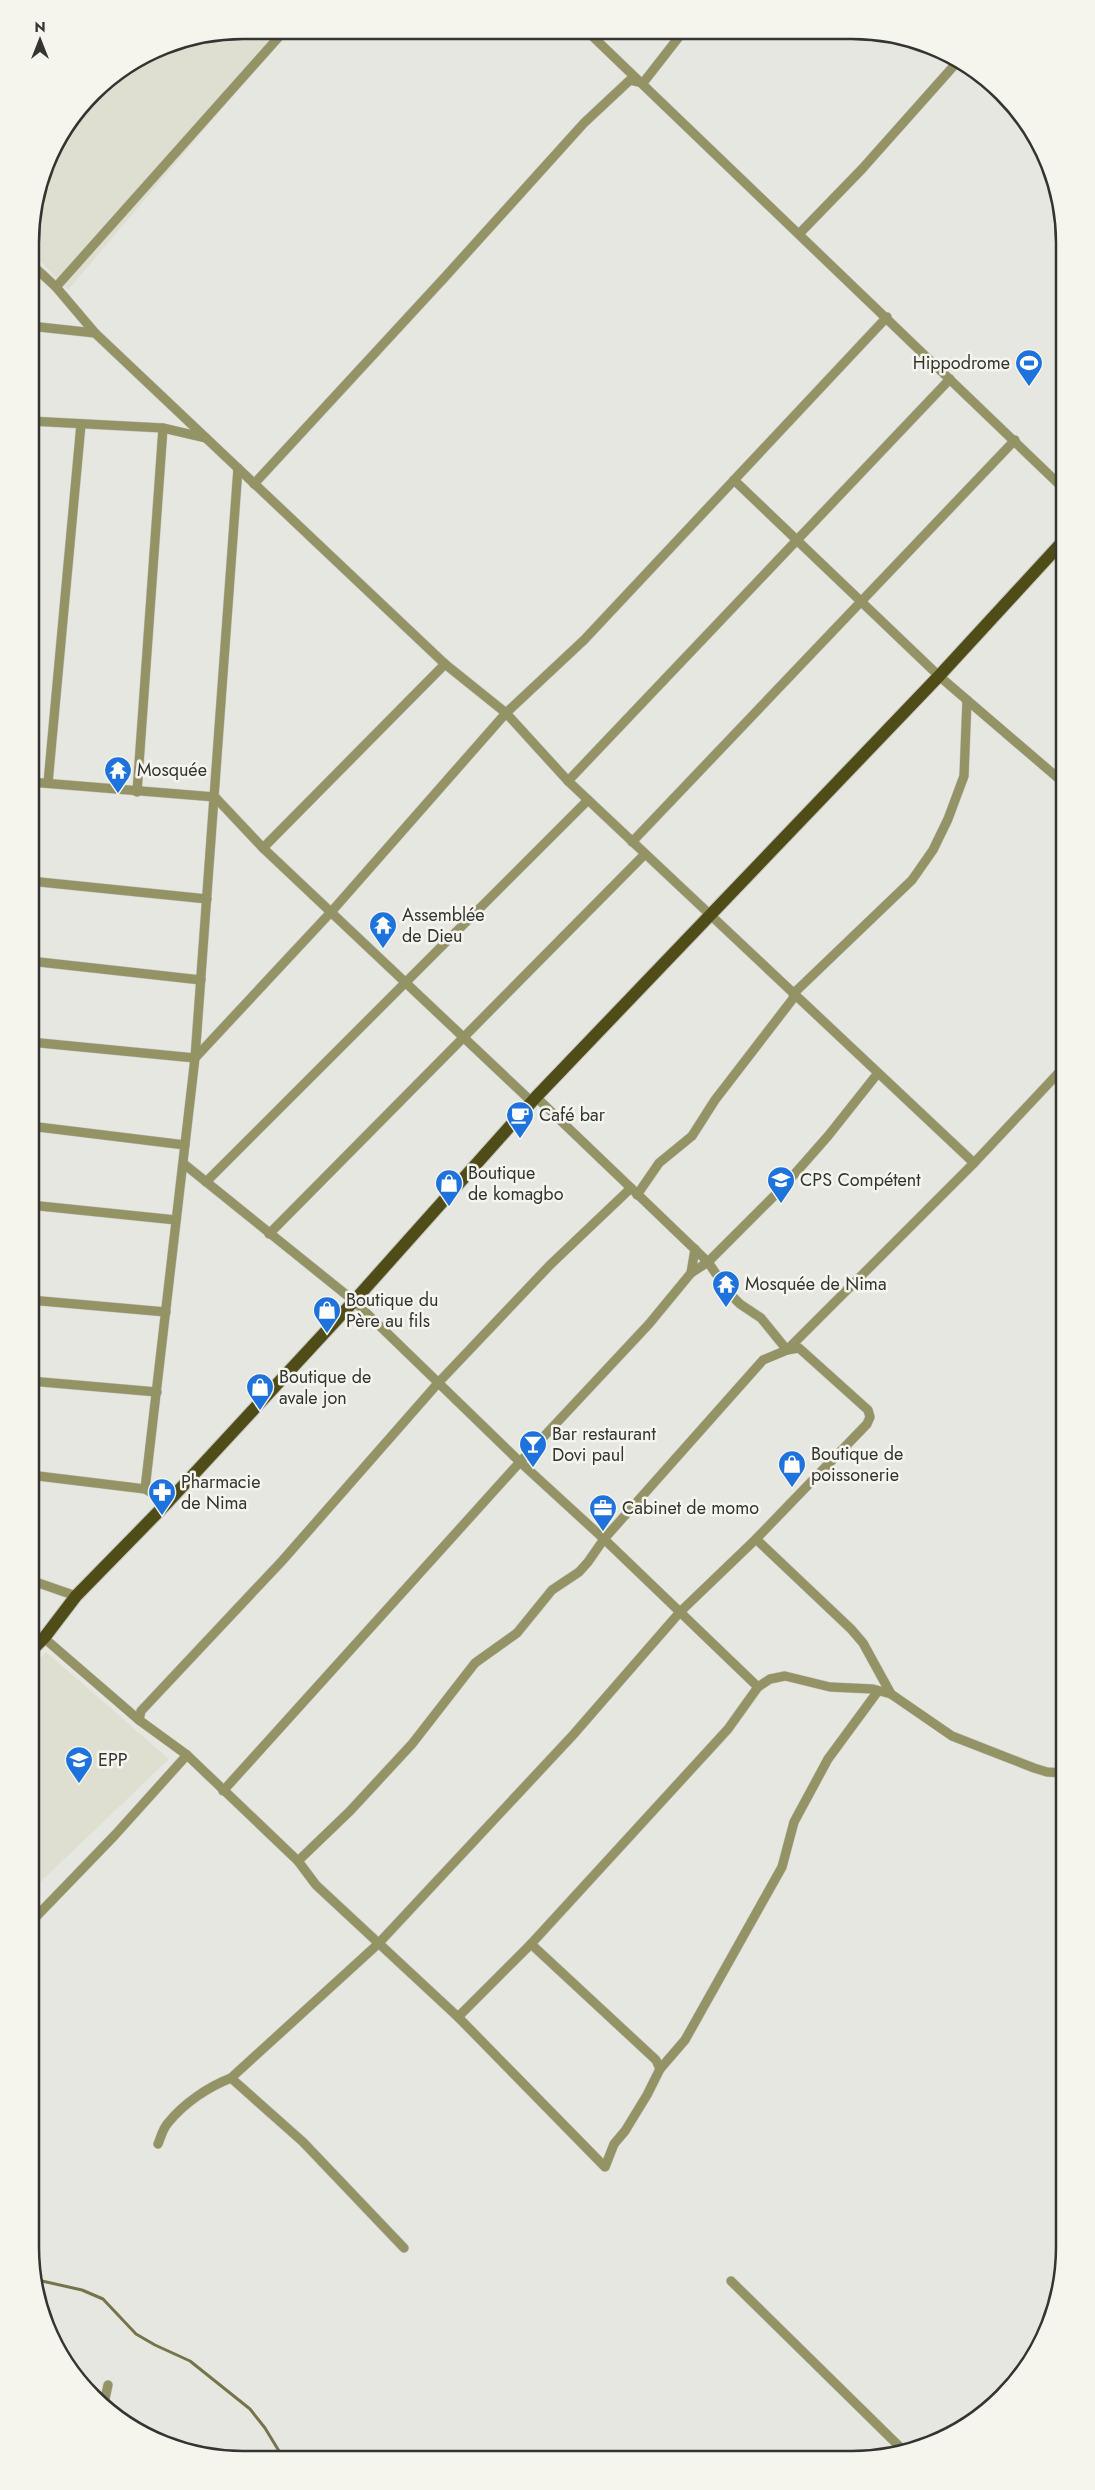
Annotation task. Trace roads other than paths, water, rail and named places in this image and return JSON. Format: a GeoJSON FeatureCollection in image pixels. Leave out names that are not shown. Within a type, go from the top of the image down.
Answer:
{"type":"FeatureCollection","features":[{"type":"Feature","properties":{"kind":"main road"},"geometry":{"type":"LineString","coordinates":[[39,1643],[76,1596],[168,1502],[354,1301],[534,1099],[939,676],[1056,549]]}},
{"type":"Feature","properties":{"kind":"street"},"geometry":{"type":"LineString","coordinates":[[56,287],[277,39]]}},
{"type":"Feature","properties":{"kind":"street"},"geometry":{"type":"LineString","coordinates":[[596,39],[1056,481]]}},
{"type":"Feature","properties":{"kind":"street"},"geometry":{"type":"LineString","coordinates":[[643,83],[677,39]]}},
{"type":"Feature","properties":{"kind":"street"},"geometry":{"type":"LineString","coordinates":[[799,234],[862,169],[954,66]]}},
{"type":"Feature","properties":{"kind":"street"},"geometry":{"type":"LineString","coordinates":[[254,484],[596,110],[630,80],[643,83]]}},
{"type":"Feature","properties":{"kind":"street"},"geometry":{"type":"LineString","coordinates":[[39,271],[56,287],[95,333],[445,664],[506,713],[568,781],[974,1164]]}},
{"type":"Feature","properties":{"kind":"street"},"geometry":{"type":"LineString","coordinates":[[194,1058],[332,911],[506,713],[584,640],[886,318]]}},
{"type":"Feature","properties":{"kind":"street"},"geometry":{"type":"LineString","coordinates":[[39,327],[95,333]]}},
{"type":"Feature","properties":{"kind":"street"},"geometry":{"type":"LineString","coordinates":[[568,781],[950,379]]}},
{"type":"Feature","properties":{"kind":"street"},"geometry":{"type":"LineString","coordinates":[[39,422],[163,428],[206,438]]}},
{"type":"Feature","properties":{"kind":"street"},"geometry":{"type":"LineString","coordinates":[[48,783],[81,424]]}},
{"type":"Feature","properties":{"kind":"street"},"geometry":{"type":"LineString","coordinates":[[137,792],[163,428]]}},
{"type":"Feature","properties":{"kind":"street"},"geometry":{"type":"LineString","coordinates":[[632,842],[1015,440]]}},
{"type":"Feature","properties":{"kind":"street"},"geometry":{"type":"LineString","coordinates":[[146,1489],[184,1164],[194,1058],[215,797],[238,468]]}},
{"type":"Feature","properties":{"kind":"street"},"geometry":{"type":"LineString","coordinates":[[734,480],[939,676],[1056,776]]}},
{"type":"Feature","properties":{"kind":"street"},"geometry":{"type":"LineString","coordinates":[[263,848],[445,664]]}},
{"type":"Feature","properties":{"kind":"street"},"geometry":{"type":"LineString","coordinates":[[139,1720],[141,1711],[282,1561],[439,1382],[550,1265],[634,1192],[659,1163],[692,1136],[715,1100],[794,995],[912,880],[933,850],[948,819],[964,776],[967,700]]}},
{"type":"Feature","properties":{"kind":"street"},"geometry":{"type":"LineString","coordinates":[[39,782],[215,797],[263,848],[332,911],[463,1038],[534,1099],[708,1262],[729,1293],[761,1318],[788,1350]]}},
{"type":"Feature","properties":{"kind":"street"},"geometry":{"type":"LineString","coordinates":[[206,1182],[588,800]]}},
{"type":"Feature","properties":{"kind":"street"},"geometry":{"type":"LineString","coordinates":[[269,1234],[645,854]]}},
{"type":"Feature","properties":{"kind":"street"},"geometry":{"type":"LineString","coordinates":[[39,882],[207,899]]}},
{"type":"Feature","properties":{"kind":"street"},"geometry":{"type":"LineString","coordinates":[[39,962],[201,980]]}},
{"type":"Feature","properties":{"kind":"street"},"geometry":{"type":"LineString","coordinates":[[39,1043],[194,1058]]}},
{"type":"Feature","properties":{"kind":"street"},"geometry":{"type":"LineString","coordinates":[[223,1792],[520,1462],[650,1324],[691,1273],[708,1262],[816,1150],[878,1073]]}},
{"type":"Feature","properties":{"kind":"street"},"geometry":{"type":"LineString","coordinates":[[788,1350],[974,1164],[1056,1076]]}},
{"type":"Feature","properties":{"kind":"street"},"geometry":{"type":"LineString","coordinates":[[39,1127],[185,1145]]}},
{"type":"Feature","properties":{"kind":"street"},"geometry":{"type":"LineString","coordinates":[[184,1164],[354,1301],[758,1688]]}},
{"type":"Feature","properties":{"kind":"street"},"geometry":{"type":"LineString","coordinates":[[39,1206],[176,1220]]}},
{"type":"Feature","properties":{"kind":"street"},"geometry":{"type":"LineString","coordinates":[[691,1273],[694,1249]]}},
{"type":"Feature","properties":{"kind":"street"},"geometry":{"type":"LineString","coordinates":[[39,1301],[166,1312]]}},
{"type":"Feature","properties":{"kind":"street"},"geometry":{"type":"LineString","coordinates":[[158,2144],[167,2123],[209,2087],[231,2078],[378,1944],[573,1734],[680,1612],[756,1540],[867,1424],[870,1417],[868,1410],[799,1348],[788,1350],[763,1360],[604,1539],[579,1572],[552,1590],[517,1633],[475,1662],[412,1744],[350,1811],[298,1861]]}},
{"type":"Feature","properties":{"kind":"street"},"geometry":{"type":"LineString","coordinates":[[39,1382],[157,1392]]}},
{"type":"Feature","properties":{"kind":"street"},"geometry":{"type":"LineString","coordinates":[[39,1476],[146,1489],[168,1502]]}},
{"type":"Feature","properties":{"kind":"street"},"geometry":{"type":"LineString","coordinates":[[756,1540],[851,1629],[863,1643],[890,1694]]}},
{"type":"Feature","properties":{"kind":"street"},"geometry":{"type":"LineString","coordinates":[[39,1583],[76,1596]]}},
{"type":"Feature","properties":{"kind":"street"},"geometry":{"type":"LineString","coordinates":[[44,1638],[139,1720],[187,1756],[298,1861],[316,1884],[378,1944],[458,2017],[605,2167],[614,2144],[626,2131],[648,2096],[660,2069],[685,2040],[782,1867],[794,1822],[828,1759],[878,1691]]}},
{"type":"Feature","properties":{"kind":"street"},"geometry":{"type":"LineString","coordinates":[[458,2017],[531,1944],[728,1729],[758,1688],[770,1679],[785,1676],[830,1687],[878,1691],[890,1694],[952,1736],[1034,1768],[1056,1772]]}},
{"type":"Feature","properties":{"kind":"street"},"geometry":{"type":"LineString","coordinates":[[39,1913],[115,1835],[187,1756]]}},
{"type":"Feature","properties":{"kind":"street"},"geometry":{"type":"LineString","coordinates":[[531,1944],[656,2060],[660,2069]]}},
{"type":"Feature","properties":{"kind":"street"},"geometry":{"type":"LineString","coordinates":[[231,2078],[269,2114],[303,2142],[404,2248]]}},
{"type":"Feature","properties":{"kind":"street"},"geometry":{"type":"LineString","coordinates":[[731,2281],[898,2446]]}},
{"type":"Feature","properties":{"kind":"street"},"geometry":{"type":"LineString","coordinates":[[105,2398],[108,2386]]}},
{"type":"Feature","properties":{"kind":"waterway"},"geometry":{"type":"LineString","coordinates":[[42,2281],[82,2290],[103,2299],[136,2334],[190,2361],[250,2409],[265,2428],[279,2451]]}},
{"type":"Feature","properties":{"kind":"place","name":"Hippodrome"},"geometry":{"type":"Point","coordinates":[1029,387]}},
{"type":"Feature","properties":{"kind":"place","name":"Mosquée"},"geometry":{"type":"Point","coordinates":[118,794]}},
{"type":"Feature","properties":{"kind":"place","name":"Assemblée de Dieu"},"geometry":{"type":"Point","coordinates":[383,949]}},
{"type":"Feature","properties":{"kind":"place","name":"Café bar"},"geometry":{"type":"Point","coordinates":[520,1139]}},
{"type":"Feature","properties":{"kind":"place","name":"CPS Compétent"},"geometry":{"type":"Point","coordinates":[781,1204]}},
{"type":"Feature","properties":{"kind":"place","name":"Boutique de komagbo"},"geometry":{"type":"Point","coordinates":[449,1207]}},
{"type":"Feature","properties":{"kind":"place","name":"Mosquée de Nima"},"geometry":{"type":"Point","coordinates":[726,1308]}},
{"type":"Feature","properties":{"kind":"place","name":"Boutique du Père au fils"},"geometry":{"type":"Point","coordinates":[327,1334]}},
{"type":"Feature","properties":{"kind":"place","name":"Boutique de avale jon"},"geometry":{"type":"Point","coordinates":[260,1411]}},
{"type":"Feature","properties":{"kind":"place","name":"Bar restaurant Dovi paul"},"geometry":{"type":"Point","coordinates":[533,1468]}},
{"type":"Feature","properties":{"kind":"place","name":"Boutique de poissonerie"},"geometry":{"type":"Point","coordinates":[792,1488]}},
{"type":"Feature","properties":{"kind":"place","name":"Pharmacie de Nima"},"geometry":{"type":"Point","coordinates":[162,1516]}},
{"type":"Feature","properties":{"kind":"place","name":"Cabinet de momo"},"geometry":{"type":"Point","coordinates":[603,1532]}},
{"type":"Feature","properties":{"kind":"place","name":"EPP"},"geometry":{"type":"Point","coordinates":[79,1784]}}]}
